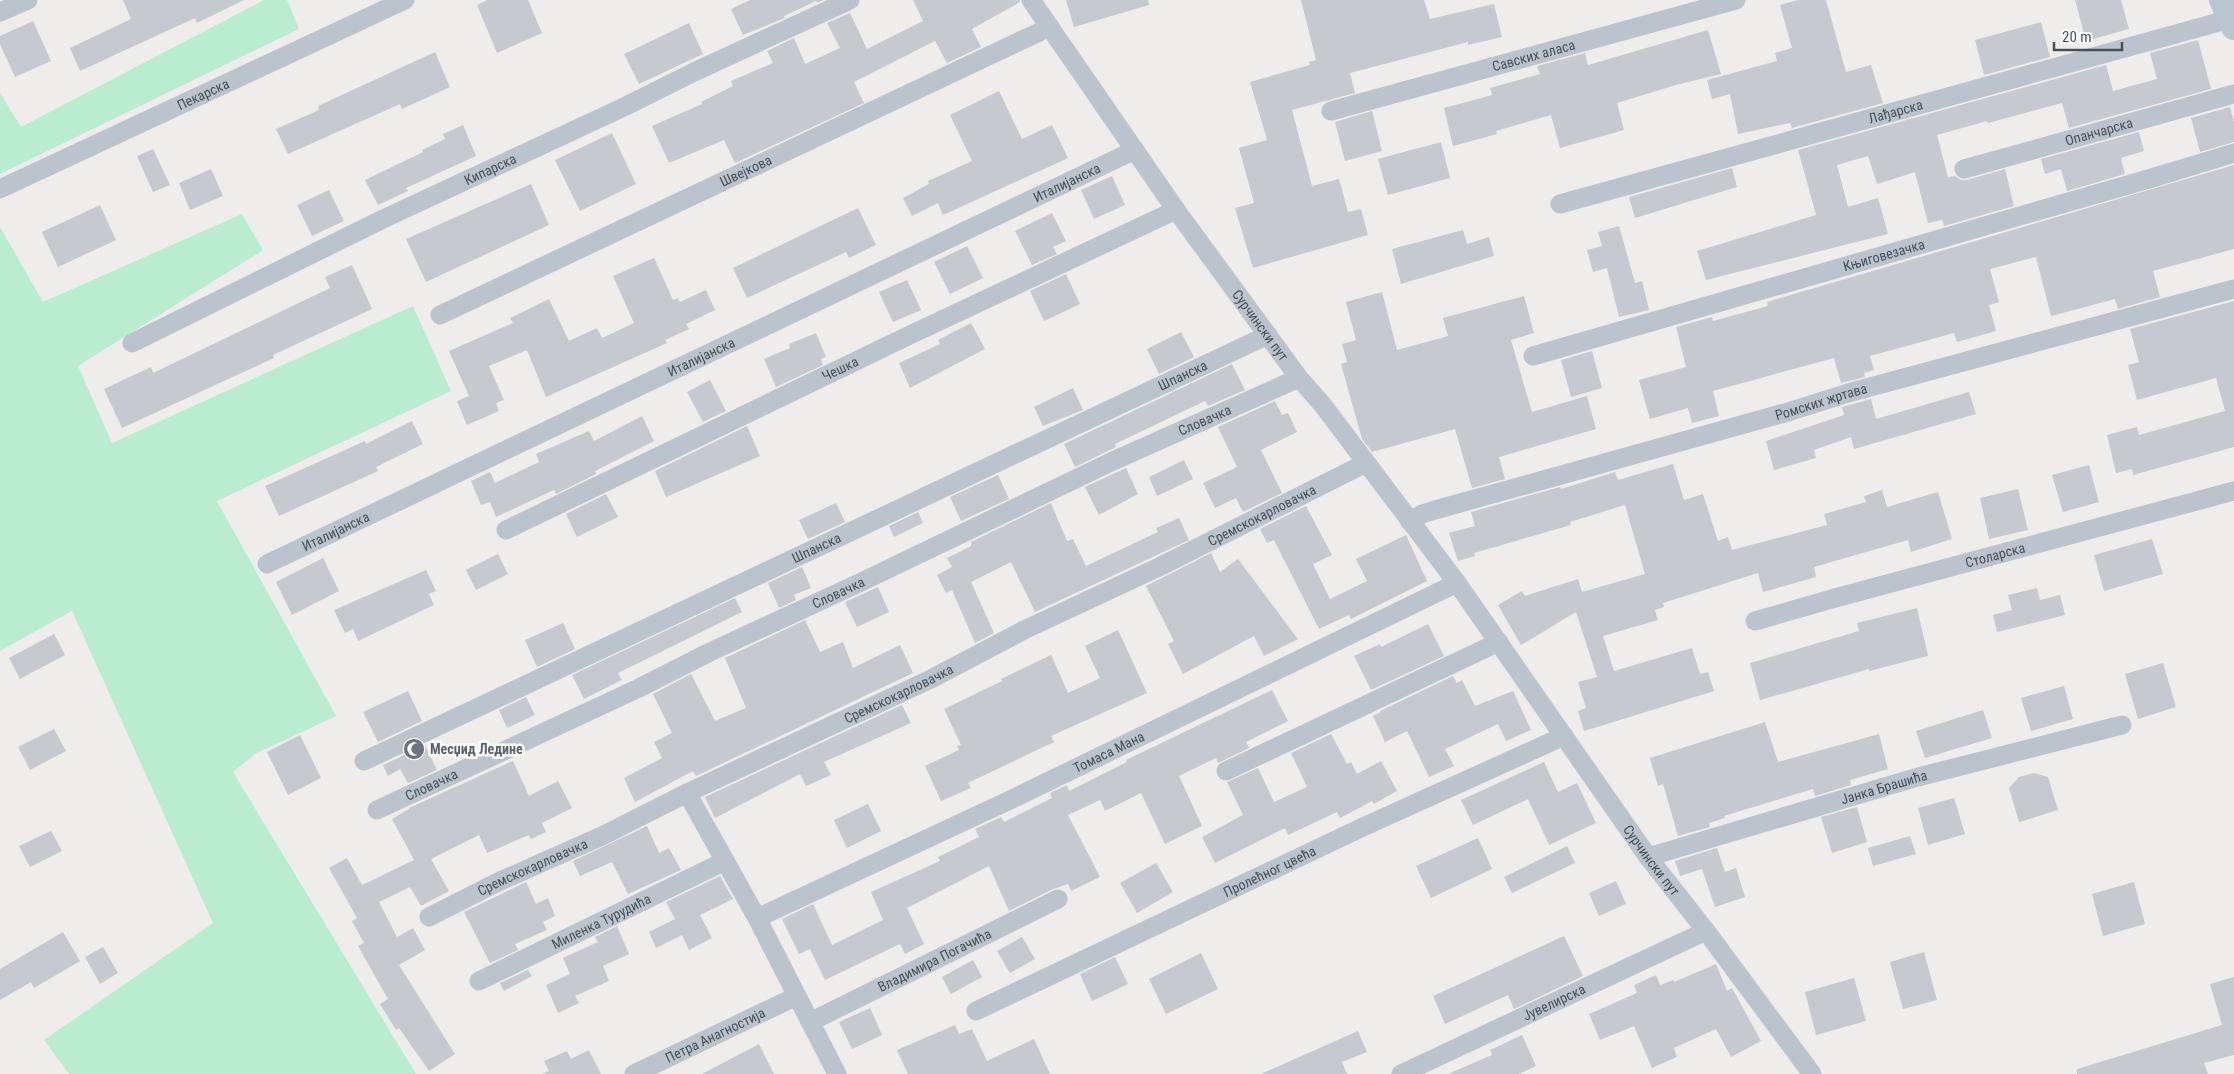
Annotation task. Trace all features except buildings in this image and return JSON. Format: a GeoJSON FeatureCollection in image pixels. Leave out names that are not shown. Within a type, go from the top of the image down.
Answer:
{"type":"FeatureCollection","features":[{"type":"Feature","properties":{"kind":"street"},"geometry":{"type":"LineString","coordinates":[[0,12],[28,0]]}},
{"type":"Feature","properties":{"kind":"street","name":"Пекарска"},"geometry":{"type":"LineString","coordinates":[[0,189],[405,0]]}},
{"type":"Feature","properties":{"kind":"street","name":"Кипарска"},"geometry":{"type":"LineString","coordinates":[[132,343],[382,220],[850,0]]}},
{"type":"Feature","properties":{"kind":"street","name":"Сурчински пут"},"geometry":{"type":"LineString","coordinates":[[1031,0],[1176,210],[1299,378],[1457,583],[1648,857],[1706,931],[1812,1074]]}},
{"type":"Feature","properties":{"kind":"street","name":"Савских аласа"},"geometry":{"type":"LineString","coordinates":[[1331,111],[1736,0]]}},
{"type":"Feature","properties":{"kind":"street","name":"Лађарска"},"geometry":{"type":"LineString","coordinates":[[1560,204],[2230,16]]}},
{"type":"Feature","properties":{"kind":"street","name":"Швејкова"},"geometry":{"type":"LineString","coordinates":[[440,315],[1050,26]]}},
{"type":"Feature","properties":{"kind":"street","name":"Опанчарска"},"geometry":{"type":"LineString","coordinates":[[1964,169],[2234,94]]}},
{"type":"Feature","properties":{"kind":"street","name":"Италијанска"},"geometry":{"type":"LineString","coordinates":[[267,564],[1135,150]]}},
{"type":"Feature","properties":{"kind":"street","name":"Књиговезачка"},"geometry":{"type":"LineString","coordinates":[[1533,356],[2143,181],[2234,153]]}},
{"type":"Feature","properties":{"kind":"street","name":"Чешка"},"geometry":{"type":"LineString","coordinates":[[506,530],[912,334],[1176,210]]}},
{"type":"Feature","properties":{"kind":"street","name":"Ромских жртава"},"geometry":{"type":"LineString","coordinates":[[1410,522],[1422,514],[1435,510],[1769,418],[1857,390],[2234,289]]}},
{"type":"Feature","properties":{"kind":"street","name":"Шпанска"},"geometry":{"type":"LineString","coordinates":[[364,762],[1268,335]]}},
{"type":"Feature","properties":{"kind":"street","name":"Словачка"},"geometry":{"type":"LineString","coordinates":[[377,810],[639,688],[710,652],[855,585],[1113,461],[1299,378]]}},
{"type":"Feature","properties":{"kind":"street","name":"Сремскокарловачка"},"geometry":{"type":"LineString","coordinates":[[429,917],[498,882],[604,835],[687,793],[931,679],[1024,630],[1159,567],[1366,463]]}},
{"type":"Feature","properties":{"kind":"street","name":"Столарска"},"geometry":{"type":"LineString","coordinates":[[1756,621],[2234,491]]}},
{"type":"Feature","properties":{"kind":"street","name":"Томаса Мана"},"geometry":{"type":"LineString","coordinates":[[757,918],[1010,800],[1457,583]]}},
{"type":"Feature","properties":{"kind":"street"},"geometry":{"type":"LineString","coordinates":[[1226,771],[1499,642]]}},
{"type":"Feature","properties":{"kind":"street","name":"Јанка Брашића"},"geometry":{"type":"LineString","coordinates":[[1648,857],[1918,777],[2122,725]]}},
{"type":"Feature","properties":{"kind":"street","name":"Пролећног цвећа"},"geometry":{"type":"LineString","coordinates":[[976,1010],[1363,827],[1564,736]]}},
{"type":"Feature","properties":{"kind":"street"},"geometry":{"type":"LineString","coordinates":[[687,793],[757,918],[837,1074]]}},
{"type":"Feature","properties":{"kind":"street","name":"Миленка Турудића"},"geometry":{"type":"LineString","coordinates":[[478,981],[725,861]]}},
{"type":"Feature","properties":{"kind":"street","name":"Владимира Погачића"},"geometry":{"type":"LineString","coordinates":[[810,1022],[1058,899]]}},
{"type":"Feature","properties":{"kind":"street","name":"Јувелирска"},"geometry":{"type":"LineString","coordinates":[[1401,1074],[1706,931]]}},
{"type":"Feature","properties":{"kind":"street","name":"Петра Анагностија"},"geometry":{"type":"LineString","coordinates":[[634,1074],[797,996]]}},
{"type":"Feature","properties":{"kind":"green space"},"geometry":{"type":"Polygon","coordinates":[[[264,0],[287,0],[299,29],[0,174],[0,93],[21,127],[264,0]]]}},
{"type":"Feature","properties":{"kind":"green space"},"geometry":{"type":"Polygon","coordinates":[[[242,214],[263,250],[78,366],[112,443],[413,306],[451,391],[217,501],[336,716],[255,754],[233,772],[416,1074],[69,1074],[44,1040],[213,923],[72,611],[0,651],[0,227],[43,302],[242,214]]]}},
{"type":"Feature","properties":{"kind":"place","name":"Месџид Ледине"},"geometry":{"type":"Point","coordinates":[414,749]}}]}
